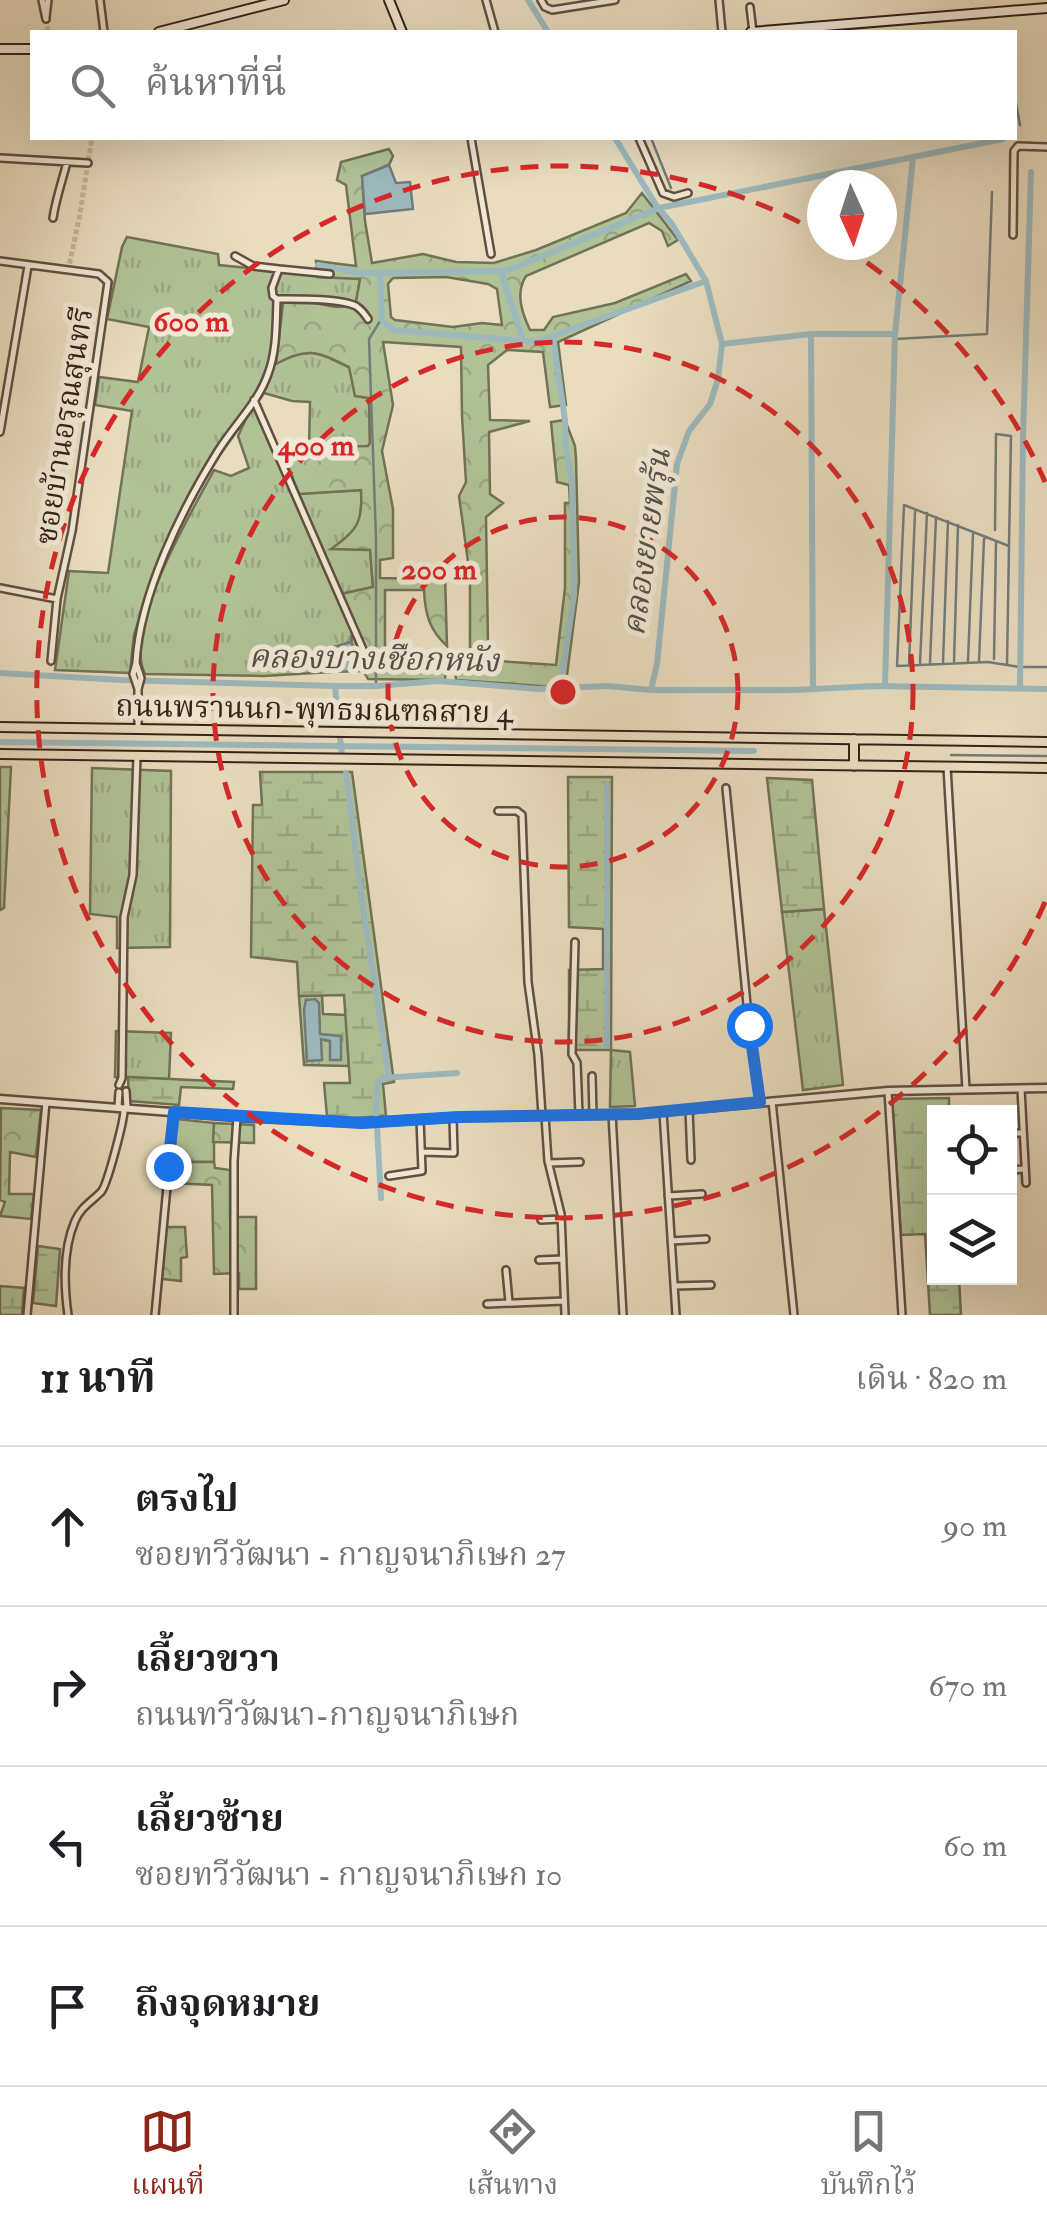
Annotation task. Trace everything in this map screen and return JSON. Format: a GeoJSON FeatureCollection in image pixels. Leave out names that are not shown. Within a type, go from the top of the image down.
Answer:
{"type":"FeatureCollection","features":[{"type":"Feature","properties":{"kind":"main road"},"geometry":{"type":"LineString","coordinates":[[167,30],[284,0]]}},
{"type":"Feature","properties":{"kind":"main road"},"geometry":{"type":"LineString","coordinates":[[389,0],[401,30]]}},
{"type":"Feature","properties":{"kind":"main road"},"geometry":{"type":"LineString","coordinates":[[772,30],[1043,6]]}},
{"type":"Feature","properties":{"kind":"main road"},"geometry":{"type":"LineString","coordinates":[[0,49],[30,49]]}},
{"type":"Feature","properties":{"kind":"main road","name":"ถนนพรานนก-พุทธมณฑลสาย 4"},"geometry":{"type":"LineString","coordinates":[[0,727],[1047,742]]}},
{"type":"Feature","properties":{"kind":"main road"},"geometry":{"type":"LineString","coordinates":[[854,739],[854,766]]}},
{"type":"Feature","properties":{"kind":"main road","name":"ถนนพรานนก-พุทธมณฑลสาย 4"},"geometry":{"type":"LineString","coordinates":[[0,754],[1047,768]]}},
{"type":"Feature","properties":{"kind":"street"},"geometry":{"type":"LineString","coordinates":[[45,0],[46,18]]}},
{"type":"Feature","properties":{"kind":"street"},"geometry":{"type":"LineString","coordinates":[[100,0],[104,30]]}},
{"type":"Feature","properties":{"kind":"street"},"geometry":{"type":"LineString","coordinates":[[486,0],[494,30]]}},
{"type":"Feature","properties":{"kind":"street"},"geometry":{"type":"LineString","coordinates":[[541,0],[545,8],[552,10],[615,0]]}},
{"type":"Feature","properties":{"kind":"street"},"geometry":{"type":"LineString","coordinates":[[720,1],[722,30]]}},
{"type":"Feature","properties":{"kind":"street"},"geometry":{"type":"LineString","coordinates":[[750,6],[752,30]]}},
{"type":"Feature","properties":{"kind":"street"},"geometry":{"type":"LineString","coordinates":[[471,140],[491,254]]}},
{"type":"Feature","properties":{"kind":"street"},"geometry":{"type":"LineString","coordinates":[[640,140],[664,193],[688,193]]}},
{"type":"Feature","properties":{"kind":"street"},"geometry":{"type":"LineString","coordinates":[[1013,235],[1015,148],[1047,147]]}},
{"type":"Feature","properties":{"kind":"street"},"geometry":{"type":"LineString","coordinates":[[0,158],[88,163]]}},
{"type":"Feature","properties":{"kind":"street"},"geometry":{"type":"LineString","coordinates":[[53,218],[57,189],[67,162]]}},
{"type":"Feature","properties":{"kind":"street"},"geometry":{"type":"LineString","coordinates":[[235,256],[253,266],[330,274]]}},
{"type":"Feature","properties":{"kind":"street","name":"ซอยบ้านอรุณสุนทรี"},"geometry":{"type":"LineString","coordinates":[[0,261],[98,274],[108,282],[72,531],[57,600],[51,661]]}},
{"type":"Feature","properties":{"kind":"street","name":"ซอยบ้านอรุณสุนทรี"},"geometry":{"type":"LineString","coordinates":[[0,432],[28,266]]}},
{"type":"Feature","properties":{"kind":"street"},"geometry":{"type":"LineString","coordinates":[[138,729],[137,687],[141,678],[136,666],[144,611],[192,497],[265,382],[273,357],[277,299],[272,293],[278,270]]}},
{"type":"Feature","properties":{"kind":"street"},"geometry":{"type":"LineString","coordinates":[[277,299],[353,305],[368,319]]}},
{"type":"Feature","properties":{"kind":"street"},"geometry":{"type":"LineString","coordinates":[[254,400],[368,661]]}},
{"type":"Feature","properties":{"kind":"street"},"geometry":{"type":"LineString","coordinates":[[0,588],[57,600]]}},
{"type":"Feature","properties":{"kind":"street"},"geometry":{"type":"LineString","coordinates":[[68,1315],[66,1287],[73,1224],[83,1205],[103,1190],[124,1123],[124,917],[134,875],[137,756]]}},
{"type":"Feature","properties":{"kind":"street"},"geometry":{"type":"LineString","coordinates":[[947,767],[966,1089]]}},
{"type":"Feature","properties":{"kind":"street"},"geometry":{"type":"LineString","coordinates":[[726,788],[760,1102]]}},
{"type":"Feature","properties":{"kind":"street"},"geometry":{"type":"LineString","coordinates":[[498,811],[517,811],[522,815],[528,982],[549,1164],[561,1219],[566,1315]]}},
{"type":"Feature","properties":{"kind":"street"},"geometry":{"type":"LineString","coordinates":[[575,942],[572,1054],[577,1063],[579,1116]]}},
{"type":"Feature","properties":{"kind":"street"},"geometry":{"type":"LineString","coordinates":[[592,1076],[593,1115]]}},
{"type":"Feature","properties":{"kind":"street"},"geometry":{"type":"LineString","coordinates":[[0,1099],[237,1118],[365,1123],[664,1112],[888,1091],[1047,1088]]}},
{"type":"Feature","properties":{"kind":"street"},"geometry":{"type":"LineString","coordinates":[[1021,1089],[1026,1184]]}},
{"type":"Feature","properties":{"kind":"street"},"geometry":{"type":"LineString","coordinates":[[888,1091],[902,1315]]}},
{"type":"Feature","properties":{"kind":"street"},"geometry":{"type":"LineString","coordinates":[[772,1100],[794,1315]]}},
{"type":"Feature","properties":{"kind":"street"},"geometry":{"type":"LineString","coordinates":[[27,1315],[46,1102]]}},
{"type":"Feature","properties":{"kind":"street"},"geometry":{"type":"LineString","coordinates":[[689,1109],[691,1160]]}},
{"type":"Feature","properties":{"kind":"street"},"geometry":{"type":"LineString","coordinates":[[155,1315],[174,1112]]}},
{"type":"Feature","properties":{"kind":"street"},"geometry":{"type":"LineString","coordinates":[[664,1112],[676,1315]]}},
{"type":"Feature","properties":{"kind":"street"},"geometry":{"type":"LineString","coordinates":[[612,1114],[624,1315]]}},
{"type":"Feature","properties":{"kind":"street"},"geometry":{"type":"LineString","coordinates":[[234,1315],[237,1118]]}},
{"type":"Feature","properties":{"kind":"street"},"geometry":{"type":"LineString","coordinates":[[423,1152],[454,1153],[453,1118]]}},
{"type":"Feature","properties":{"kind":"street"},"geometry":{"type":"LineString","coordinates":[[390,1176],[422,1171],[420,1120]]}},
{"type":"Feature","properties":{"kind":"street"},"geometry":{"type":"LineString","coordinates":[[1017,1132],[1024,1132]]}},
{"type":"Feature","properties":{"kind":"street"},"geometry":{"type":"LineString","coordinates":[[549,1164],[580,1162]]}},
{"type":"Feature","properties":{"kind":"street"},"geometry":{"type":"LineString","coordinates":[[1017,1170],[1025,1169]]}},
{"type":"Feature","properties":{"kind":"street"},"geometry":{"type":"LineString","coordinates":[[668,1196],[702,1194]]}},
{"type":"Feature","properties":{"kind":"street"},"geometry":{"type":"LineString","coordinates":[[541,1220],[561,1219]]}},
{"type":"Feature","properties":{"kind":"street"},"geometry":{"type":"LineString","coordinates":[[671,1241],[706,1239]]}},
{"type":"Feature","properties":{"kind":"street"},"geometry":{"type":"LineString","coordinates":[[539,1260],[563,1259]]}},
{"type":"Feature","properties":{"kind":"street"},"geometry":{"type":"LineString","coordinates":[[506,1270],[509,1303]]}},
{"type":"Feature","properties":{"kind":"street"},"geometry":{"type":"LineString","coordinates":[[674,1286],[711,1284]]}},
{"type":"Feature","properties":{"kind":"street"},"geometry":{"type":"LineString","coordinates":[[487,1304],[565,1300]]}},
{"type":"Feature","properties":{"kind":"green space"},"geometry":{"type":"Polygon","coordinates":[[[389,149],[393,156],[389,165],[362,176],[372,263],[423,254],[456,262],[494,263],[626,213],[642,193],[678,240],[668,246],[662,231],[649,223],[526,276],[520,296],[530,330],[544,330],[553,317],[615,303],[686,274],[691,281],[558,342],[566,405],[550,407],[543,352],[507,350],[488,365],[490,420],[530,421],[489,432],[490,494],[503,503],[486,517],[488,645],[478,647],[479,668],[497,669],[498,661],[556,665],[565,588],[565,503],[570,503],[569,485],[557,482],[551,422],[565,420],[575,446],[579,582],[566,683],[554,687],[456,680],[455,666],[446,663],[445,680],[368,679],[355,656],[353,631],[341,594],[373,587],[370,550],[331,549],[357,525],[361,490],[299,494],[281,448],[368,446],[369,398],[355,396],[349,367],[329,358],[305,353],[276,364],[283,303],[338,307],[356,302],[360,279],[317,277],[316,261],[356,266],[346,185],[337,180],[341,162],[389,149]],[[446,277],[393,278],[388,284],[391,317],[453,327],[502,325],[497,289],[446,277]],[[383,342],[393,405],[382,451],[393,509],[393,558],[380,560],[380,578],[427,579],[434,572],[445,575],[447,646],[429,621],[424,590],[385,590],[385,665],[404,671],[419,661],[470,658],[470,576],[459,496],[466,482],[461,347],[383,342]]]}},
{"type":"Feature","properties":{"kind":"green space"},"geometry":{"type":"Polygon","coordinates":[[[127,237],[218,254],[219,265],[360,279],[356,302],[350,305],[283,303],[277,363],[298,354],[314,353],[350,368],[355,396],[369,398],[370,444],[309,448],[310,402],[264,393],[254,407],[353,632],[351,642],[320,651],[329,672],[264,676],[145,674],[140,654],[143,629],[162,571],[214,470],[231,476],[249,468],[238,436],[247,417],[184,505],[149,586],[134,635],[130,673],[55,670],[69,571],[108,573],[132,411],[95,405],[99,377],[138,382],[149,327],[107,319],[127,237]]]}},
{"type":"Feature","properties":{"kind":"green space"},"geometry":{"type":"Polygon","coordinates":[[[361,490],[358,524],[333,548],[370,549],[373,587],[341,594],[299,494],[361,490]]]}},
{"type":"Feature","properties":{"kind":"green space"},"geometry":{"type":"Polygon","coordinates":[[[0,767],[11,767],[4,908],[0,910],[0,767]]]}},
{"type":"Feature","properties":{"kind":"green space"},"geometry":{"type":"Polygon","coordinates":[[[92,768],[171,771],[170,947],[117,948],[117,917],[90,914],[92,768]]]}},
{"type":"Feature","properties":{"kind":"green space"},"geometry":{"type":"Polygon","coordinates":[[[260,772],[352,772],[394,1082],[383,1084],[386,1116],[327,1116],[324,1083],[350,1083],[344,995],[299,996],[297,962],[251,957],[253,805],[262,805],[260,772]]]}},
{"type":"Feature","properties":{"kind":"green space"},"geometry":{"type":"Polygon","coordinates":[[[568,777],[612,777],[611,1050],[569,1050],[569,970],[603,969],[603,929],[569,927],[568,777]]]}},
{"type":"Feature","properties":{"kind":"green space"},"geometry":{"type":"Polygon","coordinates":[[[767,778],[812,780],[824,909],[782,912],[767,778]]]}},
{"type":"Feature","properties":{"kind":"green space"},"geometry":{"type":"Polygon","coordinates":[[[824,909],[843,1085],[803,1090],[782,912],[824,909]]]}},
{"type":"Feature","properties":{"kind":"green space"},"geometry":{"type":"Polygon","coordinates":[[[322,995],[323,1014],[346,1015],[349,1066],[304,1065],[299,996],[322,995]],[[306,1000],[307,1061],[322,1059],[320,1039],[341,1044],[320,1035],[318,1003],[306,1000]]]}},
{"type":"Feature","properties":{"kind":"green space"},"geometry":{"type":"Polygon","coordinates":[[[116,1031],[171,1033],[169,1079],[115,1077],[116,1031]]]}},
{"type":"Feature","properties":{"kind":"green space"},"geometry":{"type":"Polygon","coordinates":[[[611,1050],[630,1052],[635,1106],[610,1107],[611,1050]]]}},
{"type":"Feature","properties":{"kind":"green space"},"geometry":{"type":"Polygon","coordinates":[[[128,1077],[234,1082],[233,1089],[181,1087],[179,1105],[129,1101],[128,1077]]]}},
{"type":"Feature","properties":{"kind":"green space"},"geometry":{"type":"Polygon","coordinates":[[[949,1098],[949,1105],[927,1105],[927,1266],[925,1234],[901,1235],[892,1099],[949,1098]]]}},
{"type":"Feature","properties":{"kind":"green space"},"geometry":{"type":"Polygon","coordinates":[[[1,1108],[41,1110],[36,1157],[10,1152],[9,1194],[34,1194],[31,1219],[0,1216],[5,1202],[0,1200],[1,1108]]]}},
{"type":"Feature","properties":{"kind":"green space"},"geometry":{"type":"Polygon","coordinates":[[[177,1119],[214,1123],[214,1162],[186,1162],[172,1153],[177,1119]]]}},
{"type":"Feature","properties":{"kind":"green space"},"geometry":{"type":"Polygon","coordinates":[[[214,1123],[254,1125],[254,1143],[213,1142],[214,1123]]]}},
{"type":"Feature","properties":{"kind":"green space"},"geometry":{"type":"Polygon","coordinates":[[[172,1153],[186,1153],[186,1162],[214,1162],[215,1168],[230,1170],[230,1217],[256,1217],[256,1289],[239,1289],[239,1273],[214,1274],[212,1185],[170,1183],[172,1153]]]}},
{"type":"Feature","properties":{"kind":"green space"},"geometry":{"type":"Polygon","coordinates":[[[164,1227],[185,1227],[187,1257],[181,1258],[181,1281],[162,1279],[164,1227]]]}},
{"type":"Feature","properties":{"kind":"green space"},"geometry":{"type":"Polygon","coordinates":[[[38,1246],[60,1249],[56,1306],[33,1303],[38,1246]]]}},
{"type":"Feature","properties":{"kind":"green space"},"geometry":{"type":"Polygon","coordinates":[[[928,1285],[959,1285],[961,1315],[930,1315],[928,1285]]]}},
{"type":"Feature","properties":{"kind":"green space"},"geometry":{"type":"Polygon","coordinates":[[[0,1286],[24,1288],[22,1315],[0,1315],[0,1286]]]}},
{"type":"Feature","properties":{"kind":"water"},"geometry":{"type":"Polygon","coordinates":[[[389,165],[396,183],[410,182],[413,209],[365,214],[362,176],[389,165]]]}},
{"type":"Feature","properties":{"kind":"water"},"geometry":{"type":"Polygon","coordinates":[[[351,642],[363,671],[329,672],[320,651],[351,642]]]}},
{"type":"Feature","properties":{"kind":"water"},"geometry":{"type":"Polygon","coordinates":[[[306,1000],[319,1003],[320,1034],[341,1036],[341,1060],[330,1060],[330,1041],[321,1039],[322,1060],[307,1061],[304,1010],[306,1000]]]}},
{"type":"Feature","properties":{"kind":"waterway","name":"คลองยายพรุ้น"},"geometry":{"type":"LineString","coordinates":[[528,0],[547,30]]}},
{"type":"Feature","properties":{"kind":"waterway"},"geometry":{"type":"LineString","coordinates":[[1017,108],[1020,125]]}},
{"type":"Feature","properties":{"kind":"waterway","name":"คลองยายพรุ้น"},"geometry":{"type":"LineString","coordinates":[[616,140],[706,281],[722,344],[710,404],[689,431],[677,464],[651,690]]}},
{"type":"Feature","properties":{"kind":"waterway"},"geometry":{"type":"LineString","coordinates":[[652,140],[671,188]]}},
{"type":"Feature","properties":{"kind":"waterway","name":"คลองยายพรุ้น"},"geometry":{"type":"LineString","coordinates":[[318,265],[361,273],[506,271],[659,208],[998,140]]}},
{"type":"Feature","properties":{"kind":"waterway"},"geometry":{"type":"LineString","coordinates":[[885,686],[895,334],[913,157]]}},
{"type":"Feature","properties":{"kind":"waterway"},"geometry":{"type":"LineString","coordinates":[[1020,688],[1031,172]]}},
{"type":"Feature","properties":{"kind":"waterway"},"geometry":{"type":"LineString","coordinates":[[895,339],[987,334],[992,192]]}},
{"type":"Feature","properties":{"kind":"waterway"},"geometry":{"type":"LineString","coordinates":[[501,271],[523,341]]}},
{"type":"Feature","properties":{"kind":"waterway"},"geometry":{"type":"LineString","coordinates":[[380,273],[382,320],[394,330],[536,342],[706,281]]}},
{"type":"Feature","properties":{"kind":"waterway"},"geometry":{"type":"LineString","coordinates":[[376,686],[369,339],[382,318]]}},
{"type":"Feature","properties":{"kind":"waterway"},"geometry":{"type":"LineString","coordinates":[[811,334],[813,689]]}},
{"type":"Feature","properties":{"kind":"waterway"},"geometry":{"type":"LineString","coordinates":[[722,344],[811,334],[895,334]]}},
{"type":"Feature","properties":{"kind":"waterway"},"geometry":{"type":"LineString","coordinates":[[553,337],[572,481],[574,595],[560,688]]}},
{"type":"Feature","properties":{"kind":"waterway"},"geometry":{"type":"LineString","coordinates":[[995,530],[996,434],[1011,436],[1009,545]]}},
{"type":"Feature","properties":{"kind":"waterway"},"geometry":{"type":"LineString","coordinates":[[1007,665],[1009,546],[904,505],[897,666],[988,662],[1020,667],[1047,667]]}},
{"type":"Feature","properties":{"kind":"waterway"},"geometry":{"type":"LineString","coordinates":[[909,664],[915,512]]}},
{"type":"Feature","properties":{"kind":"waterway"},"geometry":{"type":"LineString","coordinates":[[920,663],[927,513]]}},
{"type":"Feature","properties":{"kind":"waterway"},"geometry":{"type":"LineString","coordinates":[[930,663],[936,517]]}},
{"type":"Feature","properties":{"kind":"waterway"},"geometry":{"type":"LineString","coordinates":[[943,662],[948,521]]}},
{"type":"Feature","properties":{"kind":"waterway"},"geometry":{"type":"LineString","coordinates":[[954,662],[958,525]]}},
{"type":"Feature","properties":{"kind":"waterway"},"geometry":{"type":"LineString","coordinates":[[968,661],[973,534]]}},
{"type":"Feature","properties":{"kind":"waterway"},"geometry":{"type":"LineString","coordinates":[[979,661],[984,539]]}},
{"type":"Feature","properties":{"kind":"waterway"},"geometry":{"type":"LineString","coordinates":[[994,659],[996,542]]}},
{"type":"Feature","properties":{"kind":"waterway","name":"คลองบางเชือกหนัง"},"geometry":{"type":"LineString","coordinates":[[0,673],[335,686],[438,681],[538,689],[1047,689]]}},
{"type":"Feature","properties":{"kind":"waterway"},"geometry":{"type":"LineString","coordinates":[[335,686],[338,718]]}},
{"type":"Feature","properties":{"kind":"waterway"},"geometry":{"type":"LineString","coordinates":[[340,738],[342,754]]}},
{"type":"Feature","properties":{"kind":"waterway"},"geometry":{"type":"LineString","coordinates":[[0,742],[754,751]]}},
{"type":"Feature","properties":{"kind":"waterway"},"geometry":{"type":"LineString","coordinates":[[951,755],[1047,756]]}},
{"type":"Feature","properties":{"kind":"waterway"},"geometry":{"type":"LineString","coordinates":[[346,773],[389,1077]]}},
{"type":"Feature","properties":{"kind":"waterway"},"geometry":{"type":"LineString","coordinates":[[607,784],[607,1046]]}},
{"type":"Feature","properties":{"kind":"waterway"},"geometry":{"type":"LineString","coordinates":[[381,1198],[378,1082],[383,1078],[457,1073]]}},
{"type":"Feature","properties":{"kind":"tunnel"},"geometry":{"type":"LineString","coordinates":[[46,19],[48,30]]}},
{"type":"Feature","properties":{"kind":"tunnel"},"geometry":{"type":"LineString","coordinates":[[68,271],[92,140]]}},
{"type":"Feature","properties":{"kind":"route"},"geometry":{"type":"LineString","coordinates":[[168,1166],[174,1112],[362,1123],[638,1114],[760,1102],[749,1025]]}}]}
